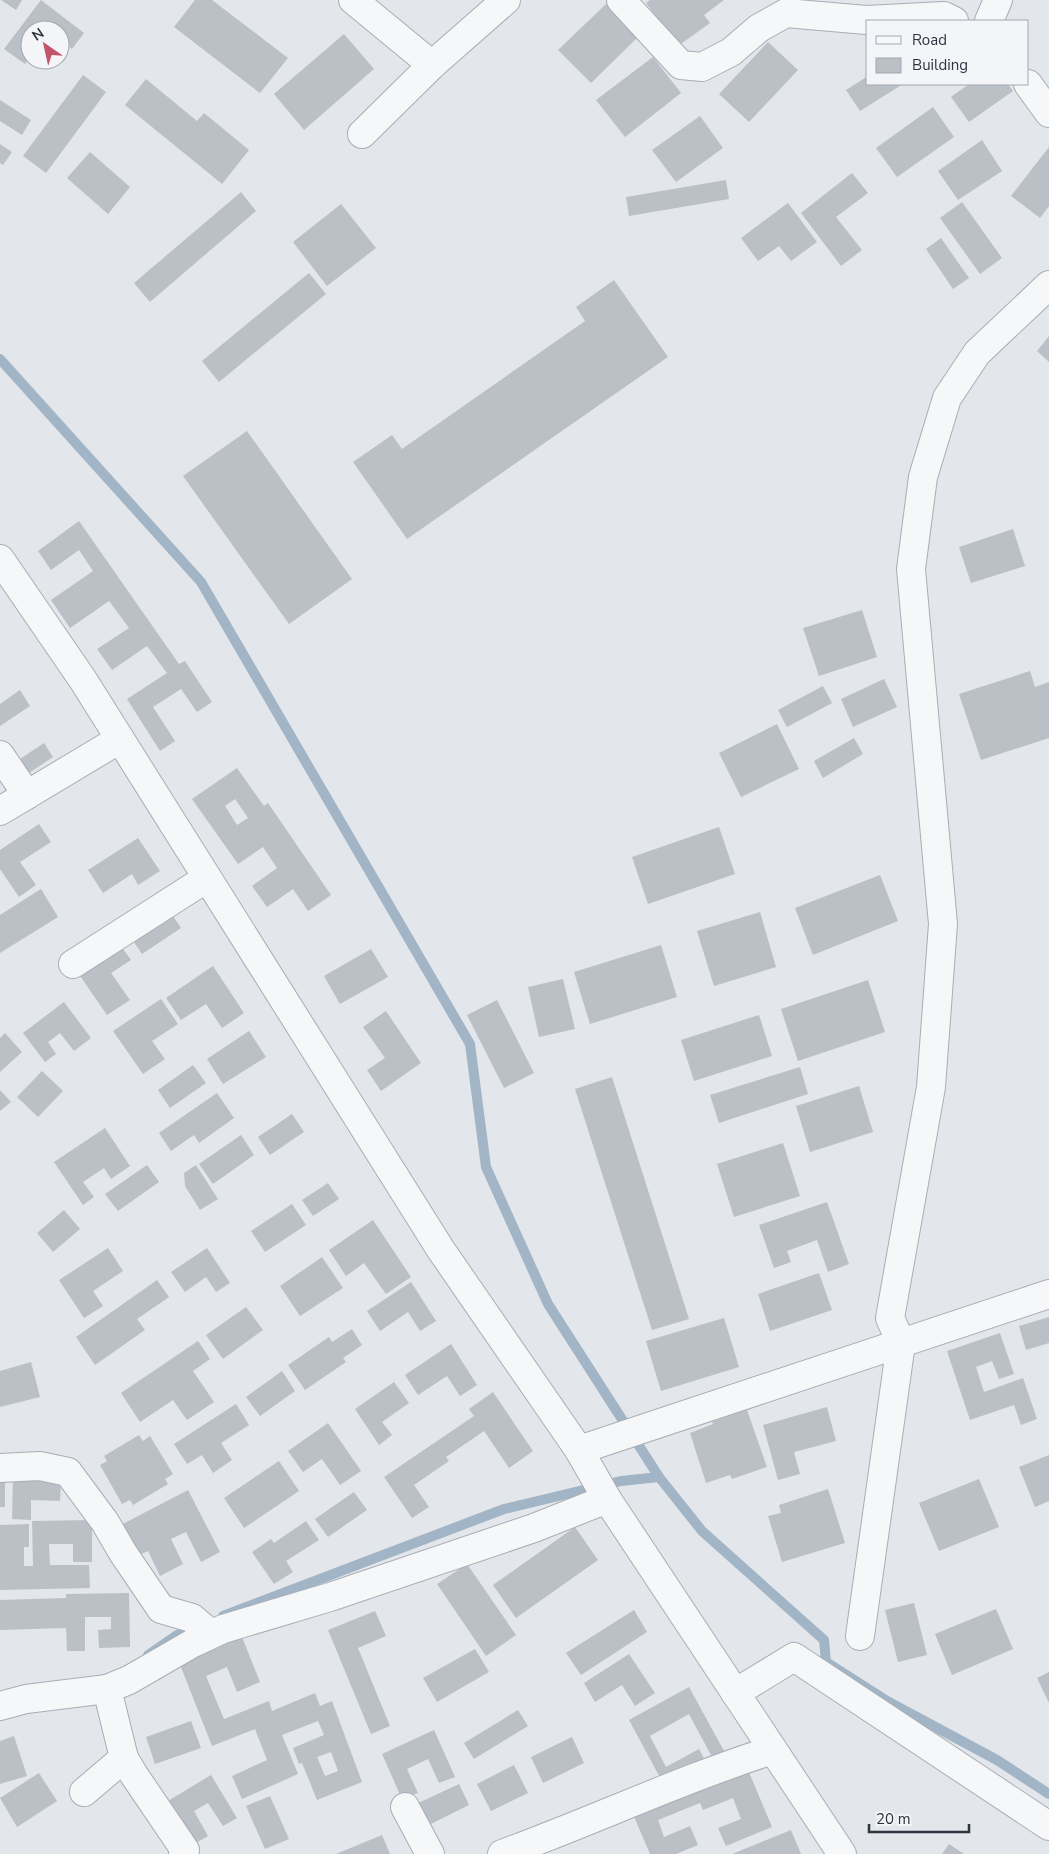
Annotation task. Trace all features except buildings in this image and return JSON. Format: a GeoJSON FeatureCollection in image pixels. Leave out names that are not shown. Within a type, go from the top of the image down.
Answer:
{"type":"FeatureCollection","features":[{"type":"Feature","properties":{"kind":"street"},"geometry":{"type":"LineString","coordinates":[[353,0],[432,65]]}},
{"type":"Feature","properties":{"kind":"street"},"geometry":{"type":"LineString","coordinates":[[362,134],[432,65],[506,0]]}},
{"type":"Feature","properties":{"kind":"street"},"geometry":{"type":"LineString","coordinates":[[621,0],[681,65],[702,67],[731,52],[759,28],[786,13],[866,20],[944,16],[952,20]]}},
{"type":"Feature","properties":{"kind":"street"},"geometry":{"type":"LineString","coordinates":[[989,20],[998,0]]}},
{"type":"Feature","properties":{"kind":"street"},"geometry":{"type":"LineString","coordinates":[[1029,85],[1049,113]]}},
{"type":"Feature","properties":{"kind":"street"},"geometry":{"type":"LineString","coordinates":[[860,1636],[901,1343],[890,1318],[931,1087],[943,924],[911,569],[923,477],[948,398],[977,354],[1049,285]]}},
{"type":"Feature","properties":{"kind":"street"},"geometry":{"type":"LineString","coordinates":[[0,559],[83,680],[441,1250],[578,1450],[602,1491],[842,1854]]}},
{"type":"Feature","properties":{"kind":"street"},"geometry":{"type":"LineString","coordinates":[[0,811],[120,739]]}},
{"type":"Feature","properties":{"kind":"street"},"geometry":{"type":"LineString","coordinates":[[0,755],[27,795]]}},
{"type":"Feature","properties":{"kind":"street"},"geometry":{"type":"LineString","coordinates":[[73,964],[207,878]]}},
{"type":"Feature","properties":{"kind":"street"},"geometry":{"type":"LineString","coordinates":[[578,1450],[1049,1294]]}},
{"type":"Feature","properties":{"kind":"street"},"geometry":{"type":"LineString","coordinates":[[0,1468],[40,1466],[68,1472],[105,1522],[123,1553],[161,1609],[202,1627]]}},
{"type":"Feature","properties":{"kind":"street"},"geometry":{"type":"LineString","coordinates":[[0,1706],[26,1699],[107,1689],[129,1680],[158,1662],[202,1627],[330,1597],[534,1528],[602,1491]]}},
{"type":"Feature","properties":{"kind":"street"},"geometry":{"type":"LineString","coordinates":[[735,1693],[794,1657],[1049,1826]]}},
{"type":"Feature","properties":{"kind":"street"},"geometry":{"type":"LineString","coordinates":[[107,1689],[124,1758],[134,1776],[185,1850],[183,1854]]}},
{"type":"Feature","properties":{"kind":"street"},"geometry":{"type":"LineString","coordinates":[[502,1854],[557,1834],[729,1764],[773,1750]]}},
{"type":"Feature","properties":{"kind":"street"},"geometry":{"type":"LineString","coordinates":[[84,1792],[124,1758]]}},
{"type":"Feature","properties":{"kind":"street"},"geometry":{"type":"LineString","coordinates":[[405,1806],[430,1854]]}},
{"type":"Feature","properties":{"kind":"waterway"},"geometry":{"type":"LineString","coordinates":[[0,359],[201,582],[470,1044],[486,1167],[548,1304],[659,1477],[702,1531],[824,1640],[826,1662],[887,1701],[997,1760],[1049,1794]]}},
{"type":"Feature","properties":{"kind":"waterway"},"geometry":{"type":"LineString","coordinates":[[223,1616],[504,1509],[621,1481],[659,1477]]}},
{"type":"Feature","properties":{"kind":"waterway"},"geometry":{"type":"LineString","coordinates":[[148,1655],[177,1635],[196,1627]]}}]}
